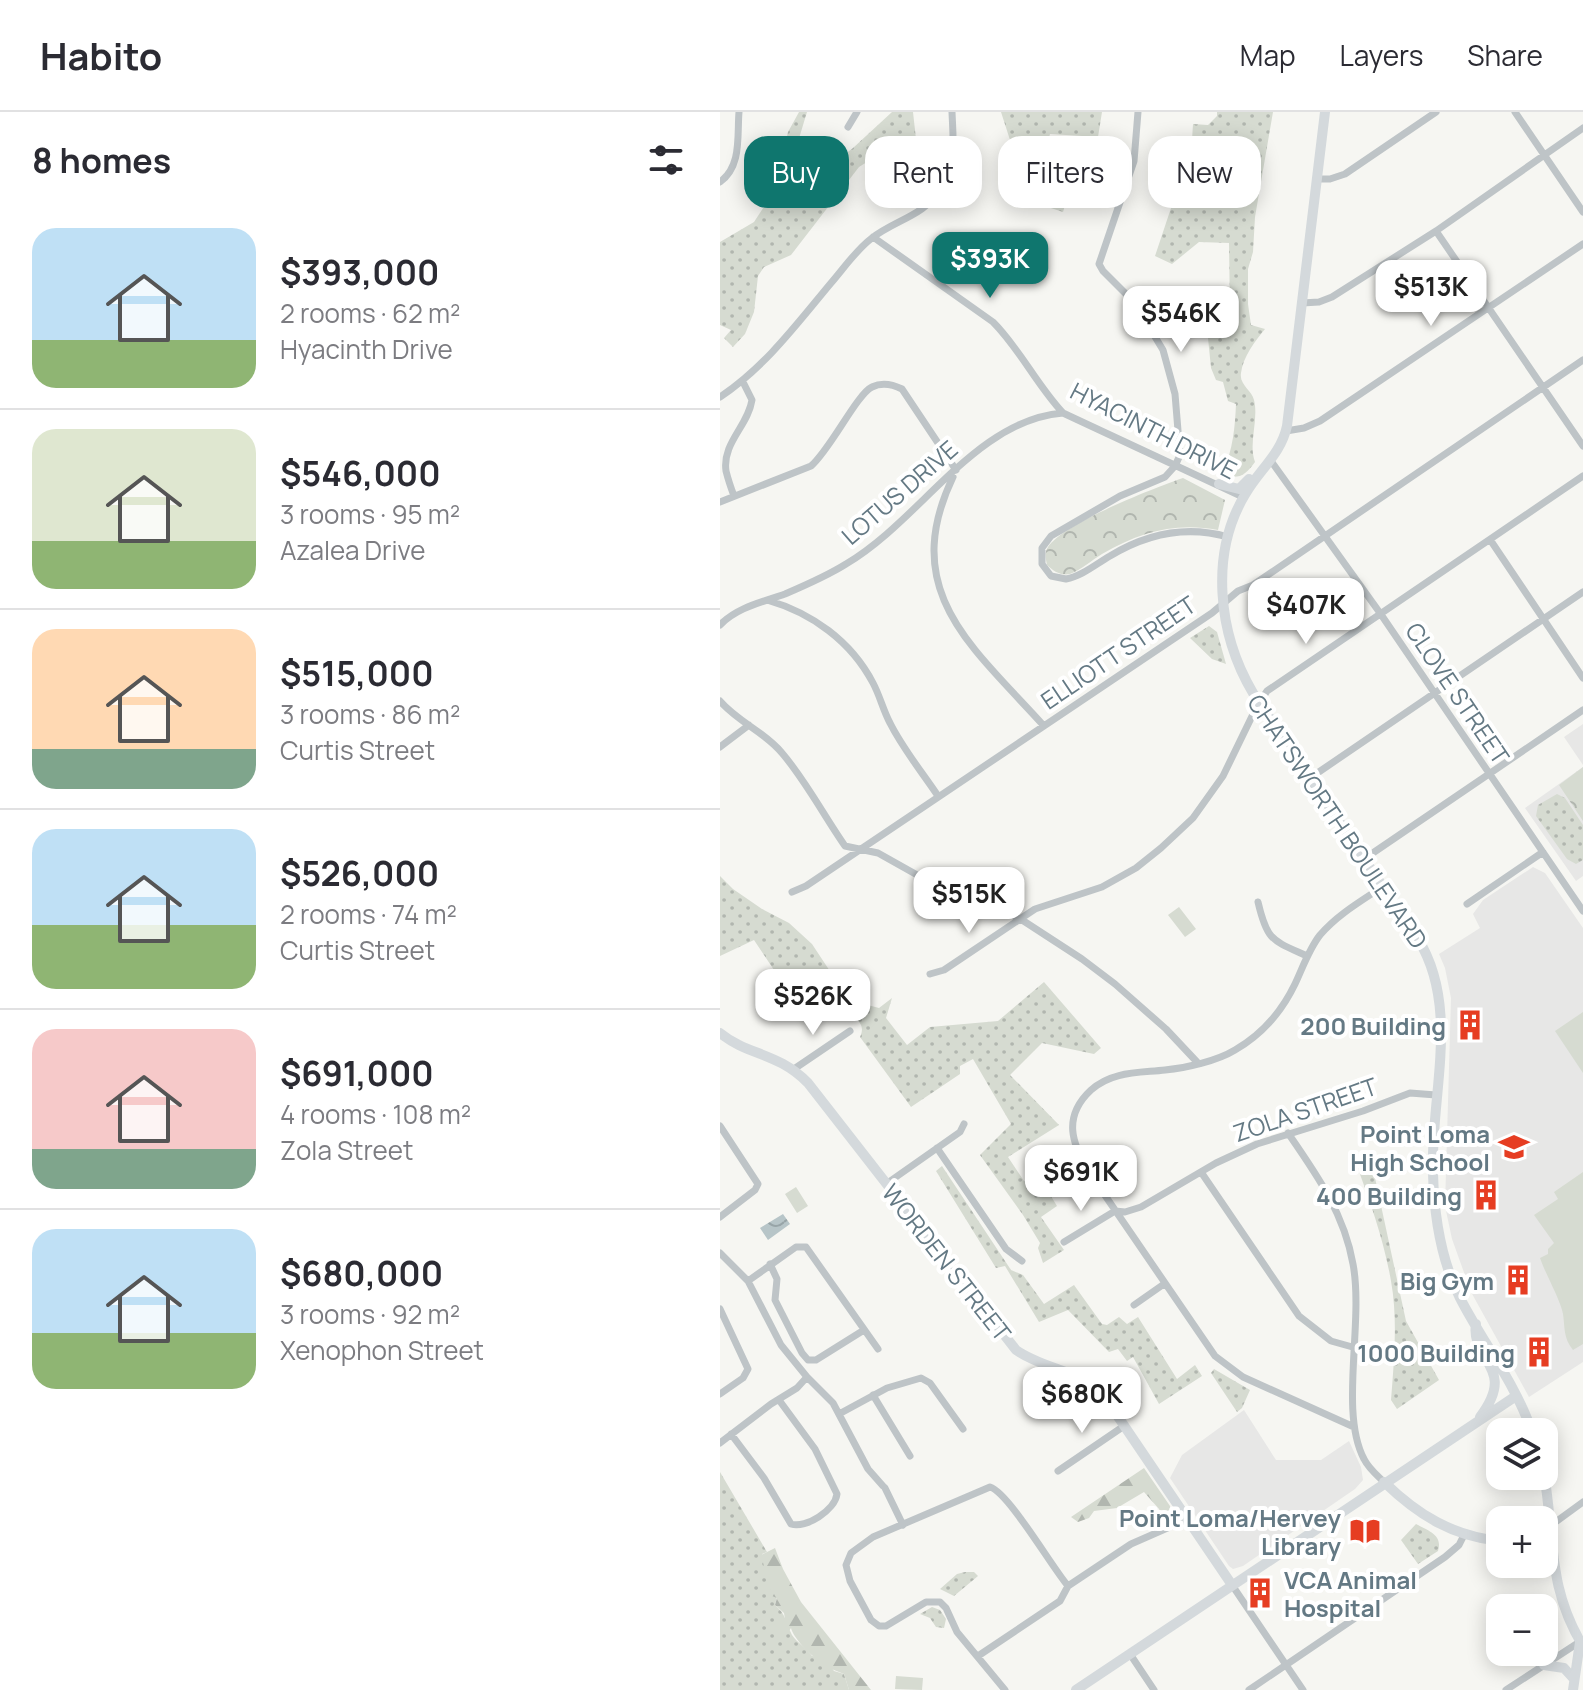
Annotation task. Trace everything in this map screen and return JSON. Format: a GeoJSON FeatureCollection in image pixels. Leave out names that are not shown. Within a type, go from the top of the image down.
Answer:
{"type":"FeatureCollection","features":[{"type":"Feature","properties":{"kind":"main road","name":"CHATSWORTH BOULEVARD"},"geometry":{"type":"LineString","coordinates":[[1325,112],[1286,431],[1267,466],[1243,497],[1228,537],[1223,605],[1236,660],[1259,702],[1421,945],[1434,973],[1440,1010],[1433,1171],[1439,1232],[1456,1290],[1526,1418]]}},
{"type":"Feature","properties":{"kind":"main road"},"geometry":{"type":"LineString","coordinates":[[1219,484],[1239,489],[1252,474],[1267,466]]}},
{"type":"Feature","properties":{"kind":"main road","name":"WORDEN STREET"},"geometry":{"type":"LineString","coordinates":[[720,1033],[794,1069],[808,1083],[1010,1344],[1034,1361],[1091,1384],[1105,1397],[1232,1585]]}},
{"type":"Feature","properties":{"kind":"main road"},"geometry":{"type":"LineString","coordinates":[[1476,1324],[1474,1335],[1491,1366],[1495,1381],[1492,1399],[1476,1422]]}},
{"type":"Feature","properties":{"kind":"main road"},"geometry":{"type":"LineString","coordinates":[[1076,1690],[1516,1396]]}},
{"type":"Feature","properties":{"kind":"main road"},"geometry":{"type":"LineString","coordinates":[[1384,1482],[1420,1514],[1445,1528],[1486,1539]]}},
{"type":"Feature","properties":{"kind":"main road"},"geometry":{"type":"LineString","coordinates":[[1555,1578],[1582,1642],[1577,1682]]}},
{"type":"Feature","properties":{"kind":"main road"},"geometry":{"type":"LineString","coordinates":[[1551,1666],[1564,1668],[1577,1682]]}},
{"type":"Feature","properties":{"kind":"street"},"geometry":{"type":"LineString","coordinates":[[720,182],[729,175],[735,162],[739,112]]}},
{"type":"Feature","properties":{"kind":"street"},"geometry":{"type":"LineString","coordinates":[[848,127],[857,112]]}},
{"type":"Feature","properties":{"kind":"street"},"geometry":{"type":"LineString","coordinates":[[720,397],[762,365],[861,247],[923,209],[943,186],[954,151],[952,112]]}},
{"type":"Feature","properties":{"kind":"street"},"geometry":{"type":"LineString","coordinates":[[1138,112],[1134,161],[1099,264],[1134,302],[1163,350],[1173,384],[1180,450],[1176,464],[1162,478],[1098,508],[1049,537],[1041,554],[1045,571],[1056,578],[1073,578],[1134,543],[1171,531],[1199,531],[1228,537]]}},
{"type":"Feature","properties":{"kind":"street"},"geometry":{"type":"LineString","coordinates":[[1317,179],[1345,174],[1436,112]]}},
{"type":"Feature","properties":{"kind":"street"},"geometry":{"type":"LineString","coordinates":[[1515,112],[1583,212]]}},
{"type":"Feature","properties":{"kind":"street"},"geometry":{"type":"LineString","coordinates":[[1302,303],[1328,299],[1436,231],[1583,128]]}},
{"type":"Feature","properties":{"kind":"street"},"geometry":{"type":"LineString","coordinates":[[1436,231],[1583,446]]}},
{"type":"Feature","properties":{"kind":"street","name":"HYACINTH DRIVE"},"geometry":{"type":"LineString","coordinates":[[873,237],[993,322],[1008,337],[1046,394],[1063,413],[1243,497]]}},
{"type":"Feature","properties":{"kind":"street"},"geometry":{"type":"LineString","coordinates":[[1286,431],[1320,421],[1583,244]]}},
{"type":"Feature","properties":{"kind":"street","name":"ELLIOTT STREET"},"geometry":{"type":"LineString","coordinates":[[792,892],[860,850],[1583,360]]}},
{"type":"Feature","properties":{"kind":"street"},"geometry":{"type":"LineString","coordinates":[[734,496],[727,472],[727,452],[747,417],[752,400],[743,382]]}},
{"type":"Feature","properties":{"kind":"street"},"geometry":{"type":"LineString","coordinates":[[720,502],[811,466],[822,456],[863,392],[883,384],[902,389],[956,470],[937,520],[934,565],[940,593],[963,636],[1044,726]]}},
{"type":"Feature","properties":{"kind":"street","name":"LOTUS DRIVE"},"geometry":{"type":"LineString","coordinates":[[720,625],[734,613],[833,572],[865,552],[910,515],[977,449],[1003,431],[1042,414],[1063,413]]}},
{"type":"Feature","properties":{"kind":"street","name":"CLOVE STREET"},"geometry":{"type":"LineString","coordinates":[[1267,466],[1325,536],[1380,613],[1583,911]]}},
{"type":"Feature","properties":{"kind":"street"},"geometry":{"type":"LineString","coordinates":[[930,974],[944,970],[1037,908],[1080,896],[1118,879],[1142,863],[1193,818],[1223,776],[1267,691],[1583,476]]}},
{"type":"Feature","properties":{"kind":"street"},"geometry":{"type":"LineString","coordinates":[[1491,541],[1583,678]]}},
{"type":"Feature","properties":{"kind":"street"},"geometry":{"type":"LineString","coordinates":[[1310,778],[1583,592]]}},
{"type":"Feature","properties":{"kind":"street"},"geometry":{"type":"LineString","coordinates":[[767,600],[793,609],[818,623],[855,655],[873,684],[890,724],[938,796]]}},
{"type":"Feature","properties":{"kind":"street"},"geometry":{"type":"LineString","coordinates":[[720,701],[783,753],[845,846],[878,853],[935,885],[1019,918],[1109,979],[1166,1029],[1197,1062]]}},
{"type":"Feature","properties":{"kind":"street"},"geometry":{"type":"LineString","coordinates":[[1364,859],[1583,710]]}},
{"type":"Feature","properties":{"kind":"street"},"geometry":{"type":"LineString","coordinates":[[720,747],[749,725]]}},
{"type":"Feature","properties":{"kind":"street"},"geometry":{"type":"LineString","coordinates":[[1467,904],[1543,852]]}},
{"type":"Feature","properties":{"kind":"street"},"geometry":{"type":"LineString","coordinates":[[1354,1427],[1243,1377],[1222,1363],[1205,1344],[1079,1156],[1073,1141],[1072,1123],[1080,1103],[1091,1090],[1104,1082],[1126,1073],[1179,1068],[1221,1058],[1247,1043],[1282,1007],[1307,956],[1329,926],[1382,887]]}},
{"type":"Feature","properties":{"kind":"street"},"geometry":{"type":"LineString","coordinates":[[1258,902],[1264,927],[1270,936],[1307,956]]}},
{"type":"Feature","properties":{"kind":"street"},"geometry":{"type":"LineString","coordinates":[[794,1069],[850,1031]]}},
{"type":"Feature","properties":{"kind":"street","name":"ZOLA STREET"},"geometry":{"type":"LineString","coordinates":[[1064,1242],[1115,1211],[1125,1212],[1141,1207],[1239,1152],[1410,1093],[1436,1095]]}},
{"type":"Feature","properties":{"kind":"street"},"geometry":{"type":"LineString","coordinates":[[886,1184],[960,1132],[964,1124]]}},
{"type":"Feature","properties":{"kind":"street"},"geometry":{"type":"LineString","coordinates":[[720,1126],[724,1139],[756,1180],[757,1186],[720,1217]]}},
{"type":"Feature","properties":{"kind":"street"},"geometry":{"type":"LineString","coordinates":[[1288,1133],[1328,1193],[1346,1232],[1354,1266],[1357,1301],[1354,1427],[1364,1458],[1384,1482]]}},
{"type":"Feature","properties":{"kind":"street"},"geometry":{"type":"LineString","coordinates":[[937,1148],[1006,1249],[1022,1261]]}},
{"type":"Feature","properties":{"kind":"street"},"geometry":{"type":"LineString","coordinates":[[1201,1172],[1299,1316],[1331,1341],[1356,1348]]}},
{"type":"Feature","properties":{"kind":"street"},"geometry":{"type":"LineString","coordinates":[[748,1281],[796,1247],[808,1248],[878,1349]]}},
{"type":"Feature","properties":{"kind":"street"},"geometry":{"type":"LineString","coordinates":[[720,1253],[748,1281],[781,1345],[829,1398],[868,1469],[884,1487],[903,1525]]}},
{"type":"Feature","properties":{"kind":"street"},"geometry":{"type":"LineString","coordinates":[[770,1264],[777,1279],[775,1300],[808,1360],[816,1360],[864,1330]]}},
{"type":"Feature","properties":{"kind":"street"},"geometry":{"type":"LineString","coordinates":[[1134,1305],[1164,1284]]}},
{"type":"Feature","properties":{"kind":"street"},"geometry":{"type":"LineString","coordinates":[[720,1309],[746,1364],[746,1376],[720,1394]]}},
{"type":"Feature","properties":{"kind":"street"},"geometry":{"type":"LineString","coordinates":[[720,1443],[797,1388],[807,1377]]}},
{"type":"Feature","properties":{"kind":"street"},"geometry":{"type":"LineString","coordinates":[[839,1414],[873,1395],[917,1378],[924,1379],[963,1429]]}},
{"type":"Feature","properties":{"kind":"street"},"geometry":{"type":"LineString","coordinates":[[873,1395],[910,1456]]}},
{"type":"Feature","properties":{"kind":"street"},"geometry":{"type":"LineString","coordinates":[[731,1434],[764,1478],[791,1524],[805,1525],[833,1505],[837,1494],[815,1449],[779,1400]]}},
{"type":"Feature","properties":{"kind":"street"},"geometry":{"type":"LineString","coordinates":[[1058,1471],[1124,1426]]}},
{"type":"Feature","properties":{"kind":"street"},"geometry":{"type":"LineString","coordinates":[[1005,1690],[957,1632],[946,1608],[937,1601],[926,1602],[886,1626],[876,1624],[867,1615],[850,1581],[848,1559],[851,1553],[873,1537],[980,1489],[995,1488],[1068,1586]]}},
{"type":"Feature","properties":{"kind":"street"},"geometry":{"type":"LineString","coordinates":[[1558,1521],[1583,1502]]}},
{"type":"Feature","properties":{"kind":"street"},"geometry":{"type":"LineString","coordinates":[[978,1656],[1060,1601],[1068,1586],[1131,1544],[1188,1519]]}},
{"type":"Feature","properties":{"kind":"street"},"geometry":{"type":"LineString","coordinates":[[1249,1690],[1445,1557],[1459,1545],[1464,1535]]}},
{"type":"Feature","properties":{"kind":"street","name":"WORDEN STREET"},"geometry":{"type":"LineString","coordinates":[[1232,1585],[1303,1690]]}},
{"type":"Feature","properties":{"kind":"street"},"geometry":{"type":"LineString","coordinates":[[1558,1657],[1582,1642]]}},
{"type":"Feature","properties":{"kind":"street"},"geometry":{"type":"LineString","coordinates":[[1130,1654],[1154,1690]]}},
{"type":"Feature","properties":{"kind":"street"},"geometry":{"type":"LineString","coordinates":[[1506,1690],[1542,1666]]}},
{"type":"Feature","properties":{"kind":"shaded area"},"geometry":{"type":"Polygon","coordinates":[[[1583,724],[1583,765],[1564,737],[1583,724]]]}},
{"type":"Feature","properties":{"kind":"shaded area"},"geometry":{"type":"Polygon","coordinates":[[[1583,767],[1583,876],[1576,881],[1525,808],[1583,767]]]}},
{"type":"Feature","properties":{"kind":"shaded area","name":"Point Loma High School"},"geometry":{"type":"Polygon","coordinates":[[[1533,867],[1545,873],[1583,928],[1583,1362],[1529,1397],[1471,1292],[1452,1239],[1445,1206],[1451,998],[1439,954],[1480,928],[1473,914],[1483,900],[1533,867]]]}},
{"type":"Feature","properties":{"kind":"shaded area"},"geometry":{"type":"Polygon","coordinates":[[[1244,1410],[1276,1460],[1321,1460],[1349,1441],[1361,1467],[1363,1480],[1355,1489],[1243,1566],[1233,1569],[1170,1478],[1182,1455],[1244,1410]]]}},
{"type":"Feature","properties":{"kind":"green space"},"geometry":{"type":"Polygon","coordinates":[[[799,112],[807,112],[800,136],[787,136],[799,112]]]}},
{"type":"Feature","properties":{"kind":"green space"},"geometry":{"type":"Polygon","coordinates":[[[892,112],[913,112],[916,136],[866,136],[892,112]]]}},
{"type":"Feature","properties":{"kind":"green space"},"geometry":{"type":"Polygon","coordinates":[[[1001,112],[1102,112],[1098,136],[1009,136],[1001,112]]]}},
{"type":"Feature","properties":{"kind":"green space"},"geometry":{"type":"Polygon","coordinates":[[[1217,112],[1273,112],[1261,182],[1261,136],[1192,136],[1193,124],[1208,125],[1217,112]]]}},
{"type":"Feature","properties":{"kind":"green space"},"geometry":{"type":"Polygon","coordinates":[[[865,137],[865,163],[849,180],[849,151],[865,137]]]}},
{"type":"Feature","properties":{"kind":"green space"},"geometry":{"type":"Polygon","coordinates":[[[763,208],[827,208],[791,255],[764,267],[758,276],[754,312],[745,334],[733,347],[724,338],[731,330],[720,325],[720,242],[754,222],[763,208]]]}},
{"type":"Feature","properties":{"kind":"green space"},"geometry":{"type":"Polygon","coordinates":[[[1171,208],[1257,208],[1253,252],[1248,269],[1248,304],[1251,325],[1265,329],[1242,367],[1242,381],[1254,400],[1255,462],[1239,476],[1226,476],[1223,471],[1233,438],[1236,404],[1228,401],[1223,382],[1216,380],[1211,368],[1208,338],[1221,337],[1230,312],[1229,243],[1199,242],[1172,264],[1155,256],[1171,208]]]}},
{"type":"Feature","properties":{"kind":"green space"},"geometry":{"type":"Polygon","coordinates":[[[1183,478],[1225,500],[1218,530],[1172,528],[1144,535],[1116,546],[1070,574],[1057,572],[1047,565],[1048,547],[1072,528],[1111,507],[1183,478]]]}},
{"type":"Feature","properties":{"kind":"green space"},"geometry":{"type":"Polygon","coordinates":[[[1209,626],[1217,632],[1226,664],[1212,659],[1190,638],[1209,626]]]}},
{"type":"Feature","properties":{"kind":"green space"},"geometry":{"type":"Polygon","coordinates":[[[1583,767],[1583,821],[1559,785],[1583,767]]]}},
{"type":"Feature","properties":{"kind":"green space"},"geometry":{"type":"Polygon","coordinates":[[[1557,794],[1565,798],[1583,825],[1583,860],[1576,864],[1567,859],[1536,816],[1538,805],[1557,794]]]}},
{"type":"Feature","properties":{"kind":"green space"},"geometry":{"type":"Polygon","coordinates":[[[720,876],[762,909],[789,923],[812,944],[849,1000],[879,1008],[892,998],[886,1018],[907,1045],[930,1027],[998,1021],[1044,982],[1101,1048],[1094,1054],[1042,1043],[1010,1075],[1059,1125],[1008,1157],[1024,1181],[1038,1175],[1057,1206],[1041,1217],[1064,1250],[1043,1263],[1038,1248],[1040,1243],[980,1155],[1011,1124],[973,1059],[960,1066],[960,1074],[911,1107],[860,1037],[862,1027],[856,1019],[849,1016],[842,1019],[785,971],[778,976],[754,940],[720,956],[720,876]]]}},
{"type":"Feature","properties":{"kind":"green space"},"geometry":{"type":"Polygon","coordinates":[[[1179,907],[1196,929],[1185,937],[1168,915],[1179,907]]]}},
{"type":"Feature","properties":{"kind":"green space"},"geometry":{"type":"Polygon","coordinates":[[[1583,1012],[1583,1073],[1555,1031],[1583,1012]]]}},
{"type":"Feature","properties":{"kind":"green space"},"geometry":{"type":"Polygon","coordinates":[[[1369,1150],[1406,1321],[1439,1380],[1397,1409],[1391,1400],[1395,1326],[1391,1281],[1381,1237],[1357,1166],[1369,1150]]]}},
{"type":"Feature","properties":{"kind":"green space"},"geometry":{"type":"Polygon","coordinates":[[[942,1166],[1011,1270],[1023,1275],[1044,1304],[1074,1285],[1102,1324],[1107,1325],[1119,1317],[1127,1324],[1138,1317],[1177,1379],[1195,1365],[1202,1376],[1159,1404],[1133,1357],[1127,1361],[1118,1349],[1109,1352],[1068,1310],[1039,1322],[1005,1266],[996,1268],[936,1171],[942,1166]]]}},
{"type":"Feature","properties":{"kind":"green space"},"geometry":{"type":"Polygon","coordinates":[[[1583,1172],[1583,1344],[1573,1350],[1566,1337],[1562,1308],[1540,1258],[1548,1254],[1554,1243],[1534,1215],[1558,1199],[1554,1192],[1583,1172]]]}},
{"type":"Feature","properties":{"kind":"green space"},"geometry":{"type":"Polygon","coordinates":[[[796,1187],[808,1206],[797,1213],[785,1194],[796,1187]]]}},
{"type":"Feature","properties":{"kind":"green space"},"geometry":{"type":"Polygon","coordinates":[[[1214,1369],[1250,1390],[1237,1412],[1211,1373],[1214,1369]]]}},
{"type":"Feature","properties":{"kind":"green space"},"geometry":{"type":"Polygon","coordinates":[[[1144,1468],[1170,1506],[1171,1513],[1167,1520],[1144,1492],[1117,1508],[1094,1511],[1089,1518],[1078,1522],[1071,1517],[1144,1468]]]}},
{"type":"Feature","properties":{"kind":"green space"},"geometry":{"type":"Polygon","coordinates":[[[720,1472],[767,1552],[762,1554],[777,1597],[775,1605],[784,1615],[792,1635],[812,1656],[824,1657],[834,1671],[844,1674],[849,1690],[720,1690],[720,1472]]]}},
{"type":"Feature","properties":{"kind":"green space"},"geometry":{"type":"Polygon","coordinates":[[[1416,1524],[1434,1534],[1439,1546],[1438,1551],[1418,1564],[1401,1540],[1416,1524]]]}},
{"type":"Feature","properties":{"kind":"green space"},"geometry":{"type":"Polygon","coordinates":[[[775,1548],[801,1602],[871,1690],[849,1690],[844,1674],[824,1666],[823,1658],[819,1660],[807,1650],[791,1628],[787,1634],[778,1634],[773,1626],[776,1620],[785,1619],[784,1613],[775,1605],[777,1598],[772,1596],[761,1555],[775,1548]]]}},
{"type":"Feature","properties":{"kind":"green space"},"geometry":{"type":"Polygon","coordinates":[[[974,1572],[978,1576],[954,1596],[940,1589],[957,1574],[974,1572]]]}},
{"type":"Feature","properties":{"kind":"green space"},"geometry":{"type":"Polygon","coordinates":[[[932,1607],[940,1610],[946,1619],[944,1628],[936,1627],[930,1618],[920,1614],[932,1607]]]}},
{"type":"Feature","properties":{"kind":"green space"},"geometry":{"type":"Polygon","coordinates":[[[896,1676],[923,1678],[922,1690],[895,1689],[896,1676]]]}},
{"type":"Feature","properties":{"kind":"water"},"geometry":{"type":"Polygon","coordinates":[[[783,1214],[790,1224],[768,1240],[760,1228],[783,1214]]]}},
{"type":"Feature","properties":{"kind":"place","name":"200 Building"},"geometry":{"type":"Point","coordinates":[1470,1025]}},
{"type":"Feature","properties":{"kind":"place","name":"Point Loma High School"},"geometry":{"type":"Point","coordinates":[1514,1147]}},
{"type":"Feature","properties":{"kind":"place","name":"400 Building"},"geometry":{"type":"Point","coordinates":[1486,1195]}},
{"type":"Feature","properties":{"kind":"place","name":"Big Gym"},"geometry":{"type":"Point","coordinates":[1518,1280]}},
{"type":"Feature","properties":{"kind":"place","name":"1000 Building"},"geometry":{"type":"Point","coordinates":[1539,1352]}},
{"type":"Feature","properties":{"kind":"place","name":"Point Loma/Hervey Library"},"geometry":{"type":"Point","coordinates":[1365,1531]}},
{"type":"Feature","properties":{"kind":"place","name":"VCA Animal Hospital"},"geometry":{"type":"Point","coordinates":[1260,1593]}}]}
